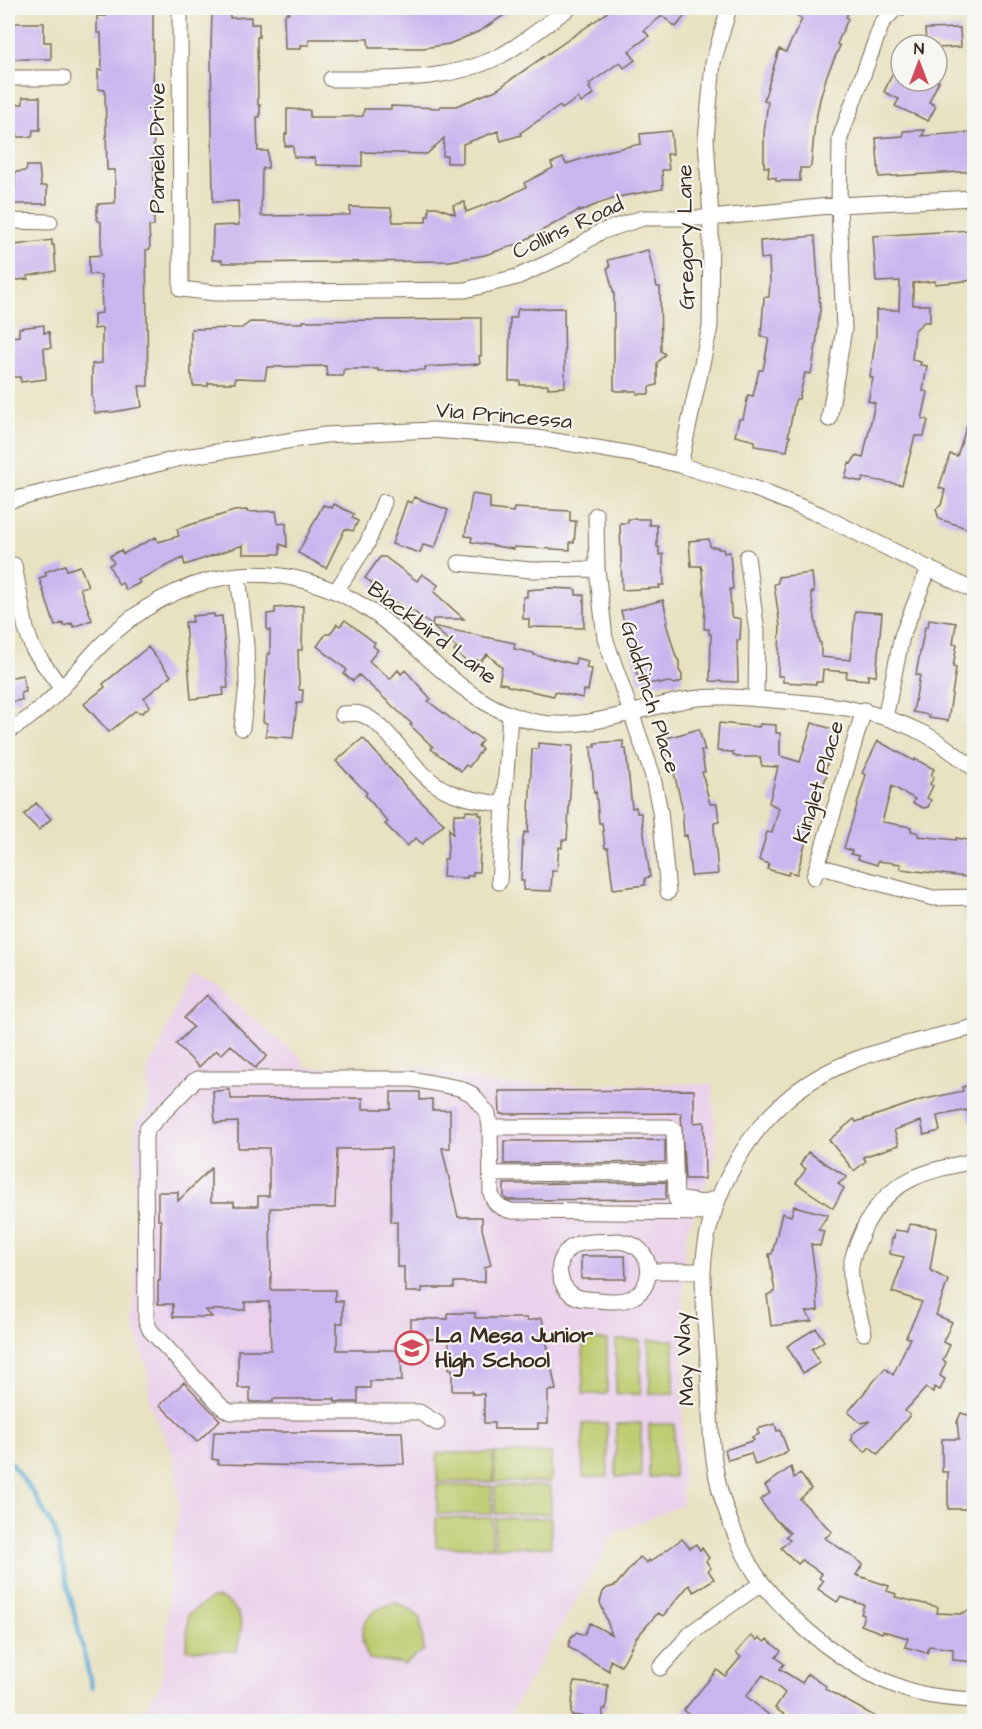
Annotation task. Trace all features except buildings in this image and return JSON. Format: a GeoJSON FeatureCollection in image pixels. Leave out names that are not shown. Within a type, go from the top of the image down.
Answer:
{"type":"FeatureCollection","features":[{"type":"Feature","properties":{"kind":"street","name":"Pamela Drive"},"geometry":{"type":"LineString","coordinates":[[180,8],[181,288]]}},
{"type":"Feature","properties":{"kind":"street"},"geometry":{"type":"LineString","coordinates":[[331,79],[406,79],[450,73],[477,65],[502,55],[569,8]]}},
{"type":"Feature","properties":{"kind":"street","name":"Gregory Lane"},"geometry":{"type":"LineString","coordinates":[[681,465],[710,327],[711,218],[706,139],[714,63],[729,8]]}},
{"type":"Feature","properties":{"kind":"street"},"geometry":{"type":"LineString","coordinates":[[829,419],[844,329],[839,205],[840,138],[882,23],[895,9],[900,8]]}},
{"type":"Feature","properties":{"kind":"street"},"geometry":{"type":"LineString","coordinates":[[8,78],[63,78]]}},
{"type":"Feature","properties":{"kind":"street","name":"Collins Road"},"geometry":{"type":"LineString","coordinates":[[181,288],[215,293],[465,290],[516,277],[565,255],[600,232],[643,218],[711,218],[839,205],[975,198]]}},
{"type":"Feature","properties":{"kind":"street"},"geometry":{"type":"LineString","coordinates":[[8,221],[50,222]]}},
{"type":"Feature","properties":{"kind":"street","name":"Via Princessa"},"geometry":{"type":"LineString","coordinates":[[8,501],[185,457],[325,435],[433,430],[537,438],[681,465],[753,488],[821,514],[975,591]]}},
{"type":"Feature","properties":{"kind":"street"},"geometry":{"type":"LineString","coordinates":[[336,591],[367,544],[384,502]]}},
{"type":"Feature","properties":{"kind":"street","name":"Goldfinch Place"},"geometry":{"type":"LineString","coordinates":[[596,515],[597,569],[605,638],[652,773],[660,811],[668,892]]}},
{"type":"Feature","properties":{"kind":"street"},"geometry":{"type":"LineString","coordinates":[[747,557],[757,632],[756,699]]}},
{"type":"Feature","properties":{"kind":"street"},"geometry":{"type":"LineString","coordinates":[[459,563],[531,570],[597,569]]}},
{"type":"Feature","properties":{"kind":"street"},"geometry":{"type":"LineString","coordinates":[[14,565],[26,629],[33,649],[61,688]]}},
{"type":"Feature","properties":{"kind":"street"},"geometry":{"type":"LineString","coordinates":[[885,718],[902,636],[929,568]]}},
{"type":"Feature","properties":{"kind":"street","name":"Blackbird Lane"},"geometry":{"type":"LineString","coordinates":[[8,731],[26,722],[128,619],[182,589],[238,575],[263,574],[313,582],[336,591],[375,614],[476,699],[510,714],[536,722],[572,725],[692,699],[718,697],[828,704],[864,710],[927,735],[974,768]]}},
{"type":"Feature","properties":{"kind":"street"},"geometry":{"type":"LineString","coordinates":[[238,575],[246,645],[247,684],[242,728]]}},
{"type":"Feature","properties":{"kind":"street","name":"Kinglet Place"},"geometry":{"type":"LineString","coordinates":[[864,710],[816,871],[933,898],[975,897]]}},
{"type":"Feature","properties":{"kind":"street"},"geometry":{"type":"LineString","coordinates":[[342,714],[359,714],[376,722],[420,773],[436,785],[461,796],[504,805]]}},
{"type":"Feature","properties":{"kind":"street"},"geometry":{"type":"LineString","coordinates":[[499,882],[510,714]]}},
{"type":"Feature","properties":{"kind":"street","name":"May Way"},"geometry":{"type":"LineString","coordinates":[[975,1027],[863,1056],[820,1075],[786,1100],[759,1128],[721,1193],[708,1234],[704,1271],[713,1450],[722,1499],[739,1543],[762,1583],[789,1614],[844,1659],[904,1689],[975,1700]]}},
{"type":"Feature","properties":{"kind":"street"},"geometry":{"type":"LineString","coordinates":[[437,1423],[419,1412],[230,1412],[222,1407],[150,1330],[146,1320],[145,1137],[147,1129],[198,1078],[419,1080],[459,1088],[472,1094],[488,1114],[493,1201],[499,1207],[511,1211],[714,1213]]}},
{"type":"Feature","properties":{"kind":"street"},"geometry":{"type":"LineString","coordinates":[[490,1127],[669,1127],[674,1130],[675,1196],[678,1200],[703,1203],[721,1193]]}},
{"type":"Feature","properties":{"kind":"street"},"geometry":{"type":"LineString","coordinates":[[864,1333],[854,1296],[851,1266],[859,1238],[875,1207],[899,1186],[929,1171],[975,1161]]}},
{"type":"Feature","properties":{"kind":"street"},"geometry":{"type":"LineString","coordinates":[[491,1174],[675,1172]]}},
{"type":"Feature","properties":{"kind":"street"},"geometry":{"type":"LineString","coordinates":[[619,1241],[631,1243],[640,1250],[647,1260],[649,1271],[647,1282],[640,1292],[631,1298],[619,1301],[578,1299],[568,1293],[559,1272],[562,1260],[568,1251],[578,1244],[619,1241]]}},
{"type":"Feature","properties":{"kind":"street"},"geometry":{"type":"LineString","coordinates":[[649,1271],[704,1271]]}},
{"type":"Feature","properties":{"kind":"street"},"geometry":{"type":"LineString","coordinates":[[660,1668],[692,1632],[762,1583]]}},
{"type":"Feature","properties":{"kind":"path"},"geometry":{"type":"LineString","coordinates":[[8,972],[11,974],[13,994],[8,1006]]}},
{"type":"Feature","properties":{"kind":"shaded area","name":"La Mesa Junior High School"},"geometry":{"type":"Polygon","coordinates":[[[188,974],[212,985],[302,1059],[304,1068],[419,1067],[496,1085],[713,1084],[716,1156],[686,1235],[683,1305],[682,1505],[615,1533],[506,1721],[134,1721],[160,1687],[167,1636],[169,1573],[179,1508],[175,1459],[151,1408],[147,1369],[134,1326],[136,1121],[147,1111],[148,1066],[159,1050],[188,974]]]}},
{"type":"Feature","properties":{"kind":"green space"},"geometry":{"type":"Polygon","coordinates":[[[583,1340],[607,1340],[607,1394],[583,1394],[583,1340]]]}},
{"type":"Feature","properties":{"kind":"green space"},"geometry":{"type":"Polygon","coordinates":[[[616,1340],[640,1340],[641,1394],[616,1394],[616,1340]]]}},
{"type":"Feature","properties":{"kind":"green space"},"geometry":{"type":"Polygon","coordinates":[[[649,1340],[674,1340],[674,1393],[650,1394],[649,1340]]]}},
{"type":"Feature","properties":{"kind":"green space"},"geometry":{"type":"Polygon","coordinates":[[[607,1423],[608,1477],[583,1477],[583,1424],[607,1423]]]}},
{"type":"Feature","properties":{"kind":"green space"},"geometry":{"type":"Polygon","coordinates":[[[641,1423],[641,1477],[616,1477],[616,1424],[641,1423]]]}},
{"type":"Feature","properties":{"kind":"green space"},"geometry":{"type":"Polygon","coordinates":[[[649,1424],[674,1424],[674,1477],[649,1477],[649,1424]]]}},
{"type":"Feature","properties":{"kind":"green space"},"geometry":{"type":"Polygon","coordinates":[[[437,1453],[493,1453],[493,1482],[437,1482],[437,1453]]]}},
{"type":"Feature","properties":{"kind":"green space"},"geometry":{"type":"Polygon","coordinates":[[[495,1453],[551,1453],[551,1482],[495,1482],[495,1453]]]}},
{"type":"Feature","properties":{"kind":"green space"},"geometry":{"type":"Polygon","coordinates":[[[437,1485],[492,1486],[492,1514],[437,1514],[437,1485]]]}},
{"type":"Feature","properties":{"kind":"green space"},"geometry":{"type":"Polygon","coordinates":[[[495,1486],[551,1486],[551,1514],[495,1514],[495,1486]]]}},
{"type":"Feature","properties":{"kind":"green space"},"geometry":{"type":"Polygon","coordinates":[[[436,1518],[492,1518],[492,1547],[436,1547],[436,1518]]]}},
{"type":"Feature","properties":{"kind":"green space"},"geometry":{"type":"Polygon","coordinates":[[[495,1518],[551,1518],[551,1547],[495,1547],[495,1518]]]}},
{"type":"Feature","properties":{"kind":"green space"},"geometry":{"type":"Polygon","coordinates":[[[212,1598],[228,1603],[239,1615],[241,1629],[237,1651],[187,1650],[188,1615],[212,1598]]]}},
{"type":"Feature","properties":{"kind":"green space"},"geometry":{"type":"Polygon","coordinates":[[[397,1603],[420,1618],[424,1650],[405,1664],[369,1659],[362,1639],[365,1622],[377,1610],[397,1603]]]}},
{"type":"Feature","properties":{"kind":"waterway"},"geometry":{"type":"LineString","coordinates":[[8,1459],[34,1494],[55,1531],[92,1688]]}},
{"type":"Feature","properties":{"kind":"place","name":"La Mesa Junior High School"},"geometry":{"type":"Point","coordinates":[412,1348]}}]}
